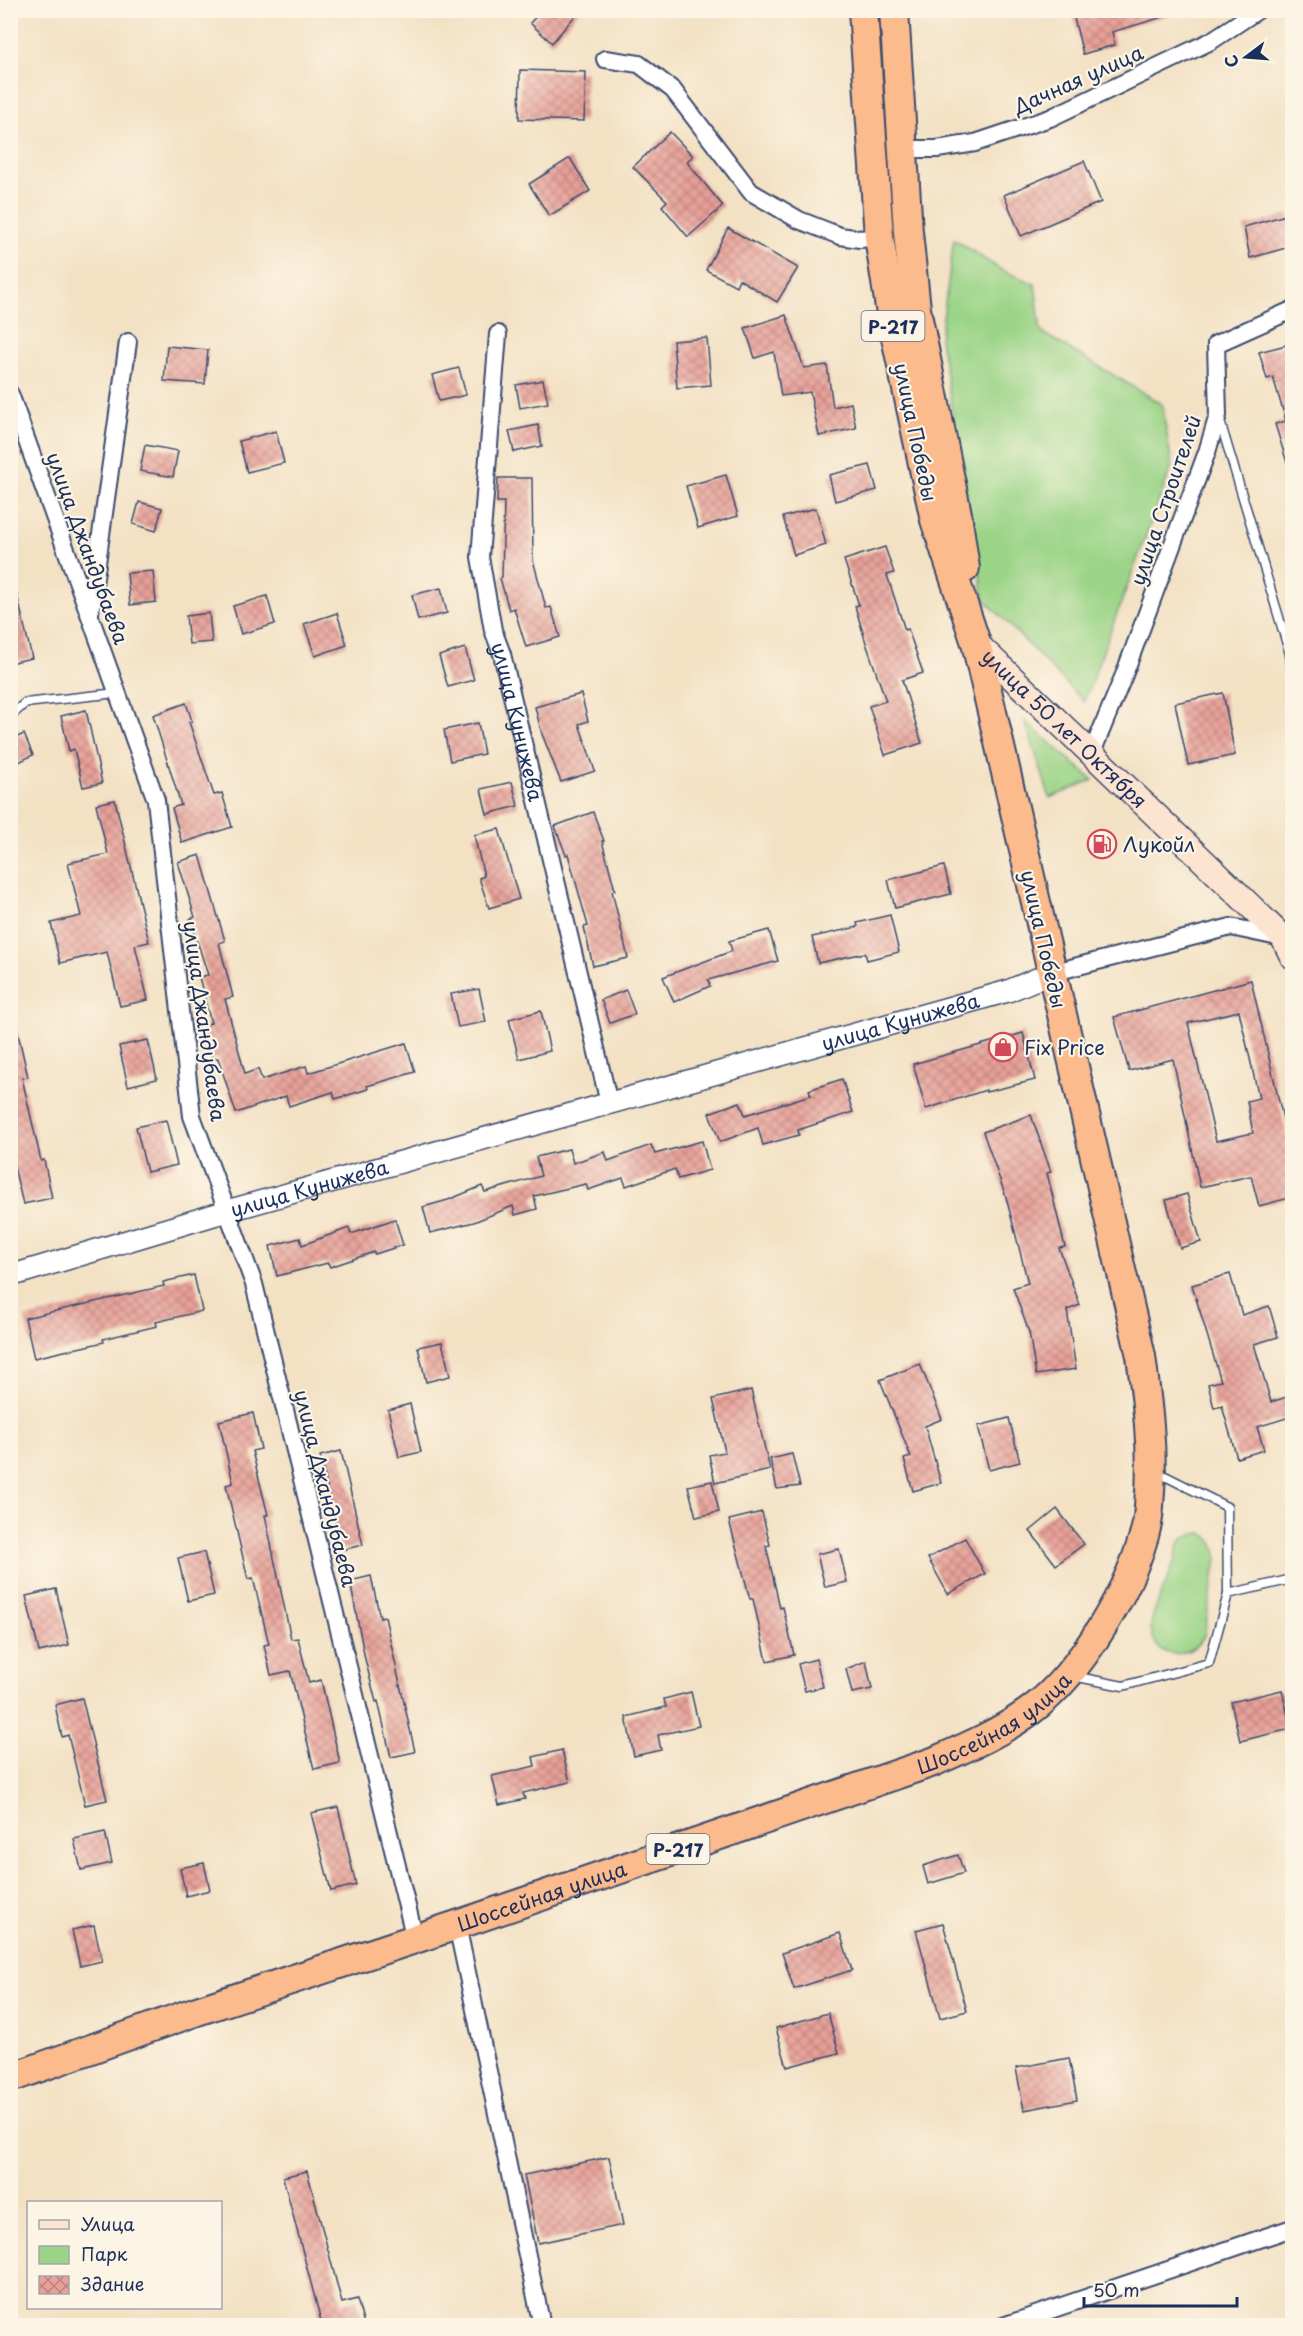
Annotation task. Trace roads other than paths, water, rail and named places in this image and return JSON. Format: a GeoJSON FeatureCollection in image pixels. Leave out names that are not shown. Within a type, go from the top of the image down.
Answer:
{"type":"FeatureCollection","features":[{"type":"Feature","properties":{"kind":"highway","name":"улица Победы"},"geometry":{"type":"LineString","coordinates":[[863,10],[879,237],[891,314],[935,520],[975,638]]}},
{"type":"Feature","properties":{"kind":"highway","name":"улица Победы"},"geometry":{"type":"LineString","coordinates":[[894,10],[908,231],[916,309],[957,514],[975,638],[1051,973],[1127,1290],[1141,1356],[1150,1422]]}},
{"type":"Feature","properties":{"kind":"highway","name":"Шоссейная улица"},"geometry":{"type":"LineString","coordinates":[[10,2078],[197,2011],[457,1925],[933,1761],[985,1740],[1032,1710],[1067,1675],[1099,1633],[1131,1574],[1148,1523],[1151,1469],[1150,1422]]}},
{"type":"Feature","properties":{"kind":"main road","name":"улица 50 лет Октября"},"geometry":{"type":"LineString","coordinates":[[975,638],[1091,755],[1289,945]]}},
{"type":"Feature","properties":{"kind":"street","name":"Дачная улица"},"geometry":{"type":"LineString","coordinates":[[904,150],[937,149],[975,143],[1050,118],[1211,41],[1258,10]]}},
{"type":"Feature","properties":{"kind":"street"},"geometry":{"type":"LineString","coordinates":[[605,59],[639,64],[673,90],[751,192],[800,220],[840,236],[860,239],[879,237]]}},
{"type":"Feature","properties":{"kind":"street","name":"улица Строителей"},"geometry":{"type":"LineString","coordinates":[[1091,755],[1124,675],[1207,452],[1218,415],[1216,344],[1293,310]]}},
{"type":"Feature","properties":{"kind":"street","name":"улица Кунижева"},"geometry":{"type":"LineString","coordinates":[[498,334],[480,557],[493,630],[502,654],[609,1103]]}},
{"type":"Feature","properties":{"kind":"street"},"geometry":{"type":"LineString","coordinates":[[90,617],[128,342]]}},
{"type":"Feature","properties":{"kind":"street","name":"улица Джандубаева"},"geometry":{"type":"LineString","coordinates":[[10,394],[156,800],[192,1116],[254,1284],[415,1939]]}},
{"type":"Feature","properties":{"kind":"street"},"geometry":{"type":"LineString","coordinates":[[1051,973],[1232,927],[1289,945]]}},
{"type":"Feature","properties":{"kind":"street","name":"улица Кунижева"},"geometry":{"type":"LineString","coordinates":[[10,1276],[227,1211],[1008,991],[1051,973]]}},
{"type":"Feature","properties":{"kind":"street"},"geometry":{"type":"LineString","coordinates":[[457,1925],[542,2325]]}},
{"type":"Feature","properties":{"kind":"street"},"geometry":{"type":"LineString","coordinates":[[1003,2325],[1293,2228]]}},
{"type":"Feature","properties":{"kind":"lane"},"geometry":{"type":"LineString","coordinates":[[1218,415],[1293,670]]}},
{"type":"Feature","properties":{"kind":"lane"},"geometry":{"type":"LineString","coordinates":[[10,717],[25,704],[117,693]]}},
{"type":"Feature","properties":{"kind":"lane"},"geometry":{"type":"LineString","coordinates":[[1067,1675],[1122,1686],[1209,1663],[1228,1594],[1227,1507],[1151,1469]]}},
{"type":"Feature","properties":{"kind":"lane"},"geometry":{"type":"LineString","coordinates":[[1228,1594],[1293,1579]]}},
{"type":"Feature","properties":{"kind":"place","name":"Лукойл"},"geometry":{"type":"Point","coordinates":[1102,844]}},
{"type":"Feature","properties":{"kind":"place","name":"Fix Price"},"geometry":{"type":"Point","coordinates":[1003,1047]}}]}
